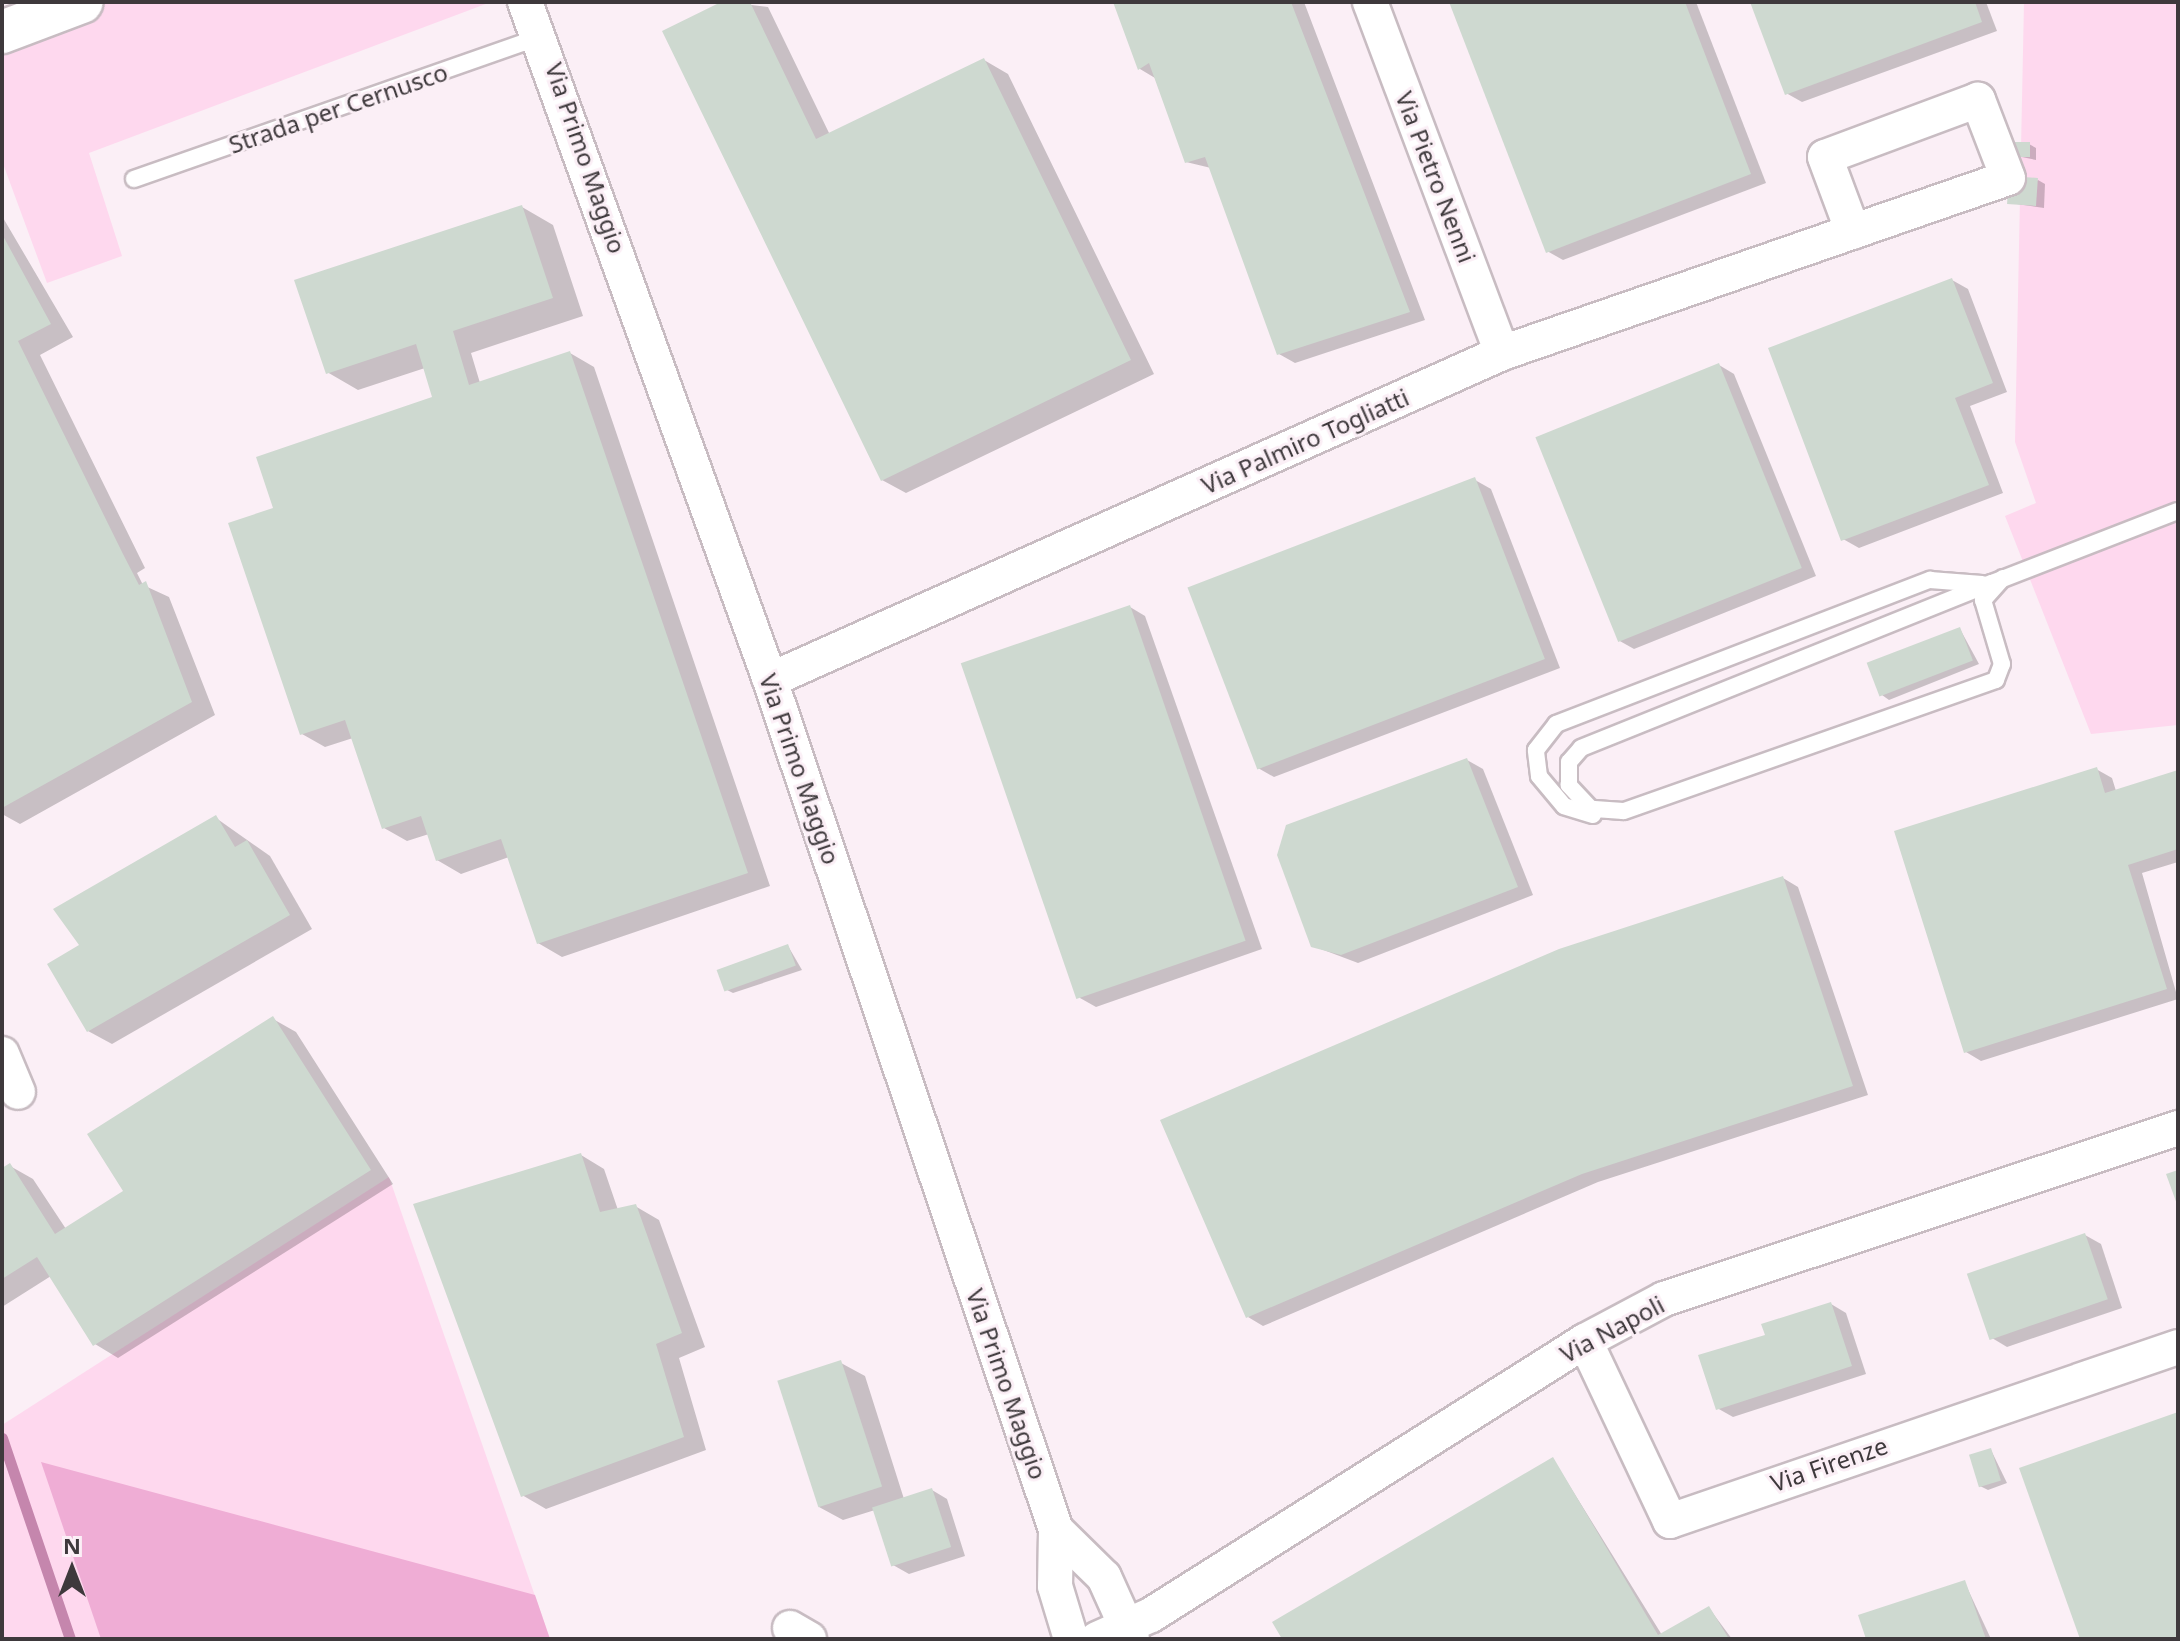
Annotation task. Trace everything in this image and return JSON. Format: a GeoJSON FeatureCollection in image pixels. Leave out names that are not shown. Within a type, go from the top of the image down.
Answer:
{"type":"FeatureCollection","features":[{"type":"Feature","properties":{"kind":"street"},"geometry":{"type":"LineString","coordinates":[[2,32],[82,2]]}},
{"type":"Feature","properties":{"kind":"street","name":"Via Pietro Nenni"},"geometry":{"type":"LineString","coordinates":[[1370,2],[1502,353]]}},
{"type":"Feature","properties":{"kind":"street","name":"Via Primo Maggio"},"geometry":{"type":"LineString","coordinates":[[535,13],[770,680],[1056,1530],[1055,1586],[1071,1639]]}},
{"type":"Feature","properties":{"kind":"street","name":"Via Palmiro Togliatti"},"geometry":{"type":"LineString","coordinates":[[770,680],[1502,353],[1853,232],[2008,178],[1978,100],[1825,157],[1853,232]]}},
{"type":"Feature","properties":{"kind":"street"},"geometry":{"type":"LineString","coordinates":[[2,1054],[18,1092]]}},
{"type":"Feature","properties":{"kind":"street","name":"Via Napoli"},"geometry":{"type":"LineString","coordinates":[[1097,1639],[1130,1632],[1585,1341],[1664,1299],[2178,1128]]}},
{"type":"Feature","properties":{"kind":"street","name":"Via Firenze"},"geometry":{"type":"LineString","coordinates":[[1585,1341],[1670,1521],[2178,1347]]}},
{"type":"Feature","properties":{"kind":"street","name":"Via Primo Maggio"},"geometry":{"type":"LineString","coordinates":[[1056,1530],[1099,1571],[1130,1632]]}},
{"type":"Feature","properties":{"kind":"lane","name":"Strada per Cernusco"},"geometry":{"type":"LineString","coordinates":[[134,179],[535,13]]}},
{"type":"Feature","properties":{"kind":"lane"},"geometry":{"type":"LineString","coordinates":[[1623,811],[1596,810],[1574,793],[1567,771],[1578,751],[1997,580],[2178,511]]}},
{"type":"Feature","properties":{"kind":"lane"},"geometry":{"type":"LineString","coordinates":[[1930,580],[1997,580],[1983,600],[2002,664],[1996,680],[1623,811],[1588,815],[1555,799],[1535,763],[1545,732],[1930,580]]}},
{"type":"Feature","properties":{"kind":"shaded area"},"geometry":{"type":"Polygon","coordinates":[[[78,2],[491,2],[89,153],[122,256],[47,283],[2,161],[2,32],[78,2]]]}},
{"type":"Feature","properties":{"kind":"shaded area"},"geometry":{"type":"Polygon","coordinates":[[[2024,2],[2178,2],[2178,725],[2091,734],[2005,516],[2036,503],[2015,442],[2024,2]]]}},
{"type":"Feature","properties":{"kind":"shaded area"},"geometry":{"type":"Polygon","coordinates":[[[389,1177],[550,1639],[2,1639],[2,1425],[389,1177]]]}},
{"type":"Feature","properties":{"kind":"shaded area"},"geometry":{"type":"Polygon","coordinates":[[[41,1462],[535,1595],[550,1639],[101,1639],[41,1462]]]}},
{"type":"Feature","properties":{"kind":"building"},"geometry":{"type":"Polygon","coordinates":[[[721,2],[750,2],[816,139],[984,58],[1131,360],[881,481],[662,31],[721,2]]]}},
{"type":"Feature","properties":{"kind":"building"},"geometry":{"type":"Polygon","coordinates":[[[1113,2],[1291,2],[1410,312],[1277,355],[1205,157],[1185,163],[1149,63],[1138,70],[1113,2]]]}},
{"type":"Feature","properties":{"kind":"building"},"geometry":{"type":"Polygon","coordinates":[[[1449,2],[1685,2],[1751,174],[1546,253],[1449,2]]]}},
{"type":"Feature","properties":{"kind":"building"},"geometry":{"type":"Polygon","coordinates":[[[1750,2],[1975,2],[1982,22],[1785,95],[1750,2]]]}},
{"type":"Feature","properties":{"kind":"building"},"geometry":{"type":"Polygon","coordinates":[[[2015,142],[2030,142],[2030,157],[2015,157],[2015,142]]]}},
{"type":"Feature","properties":{"kind":"building"},"geometry":{"type":"Polygon","coordinates":[[[2009,176],[2038,178],[2036,206],[2007,204],[2009,176]]]}},
{"type":"Feature","properties":{"kind":"building"},"geometry":{"type":"Polygon","coordinates":[[[522,205],[553,298],[453,331],[469,385],[570,351],[748,873],[537,944],[501,839],[436,861],[421,816],[382,829],[345,720],[300,735],[228,523],[273,508],[256,457],[432,397],[416,344],[326,374],[294,280],[522,205]]]}},
{"type":"Feature","properties":{"kind":"building"},"geometry":{"type":"Polygon","coordinates":[[[2,234],[51,324],[18,341],[139,585],[146,581],[192,702],[2,808],[2,234]]]}},
{"type":"Feature","properties":{"kind":"building"},"geometry":{"type":"Polygon","coordinates":[[[1952,278],[1993,383],[1955,398],[1989,485],[1841,541],[1768,348],[1952,278]]]}},
{"type":"Feature","properties":{"kind":"building"},"geometry":{"type":"Polygon","coordinates":[[[1719,363],[1802,568],[1618,642],[1535,437],[1719,363]]]}},
{"type":"Feature","properties":{"kind":"building"},"geometry":{"type":"Polygon","coordinates":[[[1475,477],[1545,659],[1257,769],[1187,587],[1475,477]]]}},
{"type":"Feature","properties":{"kind":"building"},"geometry":{"type":"Polygon","coordinates":[[[1130,605],[1246,941],[1076,999],[961,663],[1130,605]]]}},
{"type":"Feature","properties":{"kind":"building"},"geometry":{"type":"Polygon","coordinates":[[[1960,627],[1973,661],[1880,696],[1867,663],[1960,627]]]}},
{"type":"Feature","properties":{"kind":"building"},"geometry":{"type":"Polygon","coordinates":[[[1467,758],[1518,887],[1341,955],[1311,947],[1277,855],[1286,825],[1467,758]]]}},
{"type":"Feature","properties":{"kind":"building"},"geometry":{"type":"Polygon","coordinates":[[[2097,767],[2105,793],[2178,770],[2178,849],[2128,865],[2167,989],[1964,1053],[1894,831],[2097,767]]]}},
{"type":"Feature","properties":{"kind":"building"},"geometry":{"type":"Polygon","coordinates":[[[216,815],[235,847],[247,840],[290,915],[87,1032],[47,964],[79,945],[53,909],[216,815]]]}},
{"type":"Feature","properties":{"kind":"building"},"geometry":{"type":"Polygon","coordinates":[[[1783,876],[1853,1086],[1582,1174],[1246,1318],[1160,1120],[1559,949],[1783,876]]]}},
{"type":"Feature","properties":{"kind":"building"},"geometry":{"type":"Polygon","coordinates":[[[788,944],[796,966],[724,992],[717,970],[788,944]]]}},
{"type":"Feature","properties":{"kind":"building"},"geometry":{"type":"Polygon","coordinates":[[[273,1016],[371,1170],[93,1346],[37,1257],[2,1279],[2,1168],[10,1163],[55,1234],[123,1191],[87,1134],[273,1016]]]}},
{"type":"Feature","properties":{"kind":"building"},"geometry":{"type":"Polygon","coordinates":[[[581,1153],[600,1212],[636,1204],[682,1333],[656,1344],[684,1437],[521,1497],[413,1204],[581,1153]]]}},
{"type":"Feature","properties":{"kind":"building"},"geometry":{"type":"Polygon","coordinates":[[[2178,1170],[2178,1207],[2166,1174],[2178,1170]]]}},
{"type":"Feature","properties":{"kind":"building"},"geometry":{"type":"Polygon","coordinates":[[[2085,1233],[2108,1299],[1990,1340],[1967,1274],[2085,1233]]]}},
{"type":"Feature","properties":{"kind":"building"},"geometry":{"type":"Polygon","coordinates":[[[1831,1302],[1852,1366],[1716,1410],[1698,1355],[1765,1335],[1761,1324],[1831,1302]]]}},
{"type":"Feature","properties":{"kind":"building"},"geometry":{"type":"Polygon","coordinates":[[[841,1360],[882,1486],[818,1507],[777,1381],[841,1360]]]}},
{"type":"Feature","properties":{"kind":"building"},"geometry":{"type":"Polygon","coordinates":[[[2178,1412],[2178,1639],[2080,1639],[2019,1468],[2178,1412]]]}},
{"type":"Feature","properties":{"kind":"building"},"geometry":{"type":"Polygon","coordinates":[[[1991,1448],[2001,1481],[1979,1487],[1969,1455],[1991,1448]]]}},
{"type":"Feature","properties":{"kind":"building"},"geometry":{"type":"Polygon","coordinates":[[[1553,1457],[1658,1635],[1709,1606],[1729,1639],[1282,1639],[1272,1622],[1553,1457]]]}},
{"type":"Feature","properties":{"kind":"building"},"geometry":{"type":"Polygon","coordinates":[[[932,1488],[951,1547],[891,1566],[872,1507],[932,1488]]]}},
{"type":"Feature","properties":{"kind":"building"},"geometry":{"type":"Polygon","coordinates":[[[1965,1580],[1986,1639],[1866,1639],[1858,1615],[1965,1580]]]}},
{"type":"Feature","properties":{"kind":"waterway"},"geometry":{"type":"LineString","coordinates":[[2,1438],[70,1639]]}}]}
